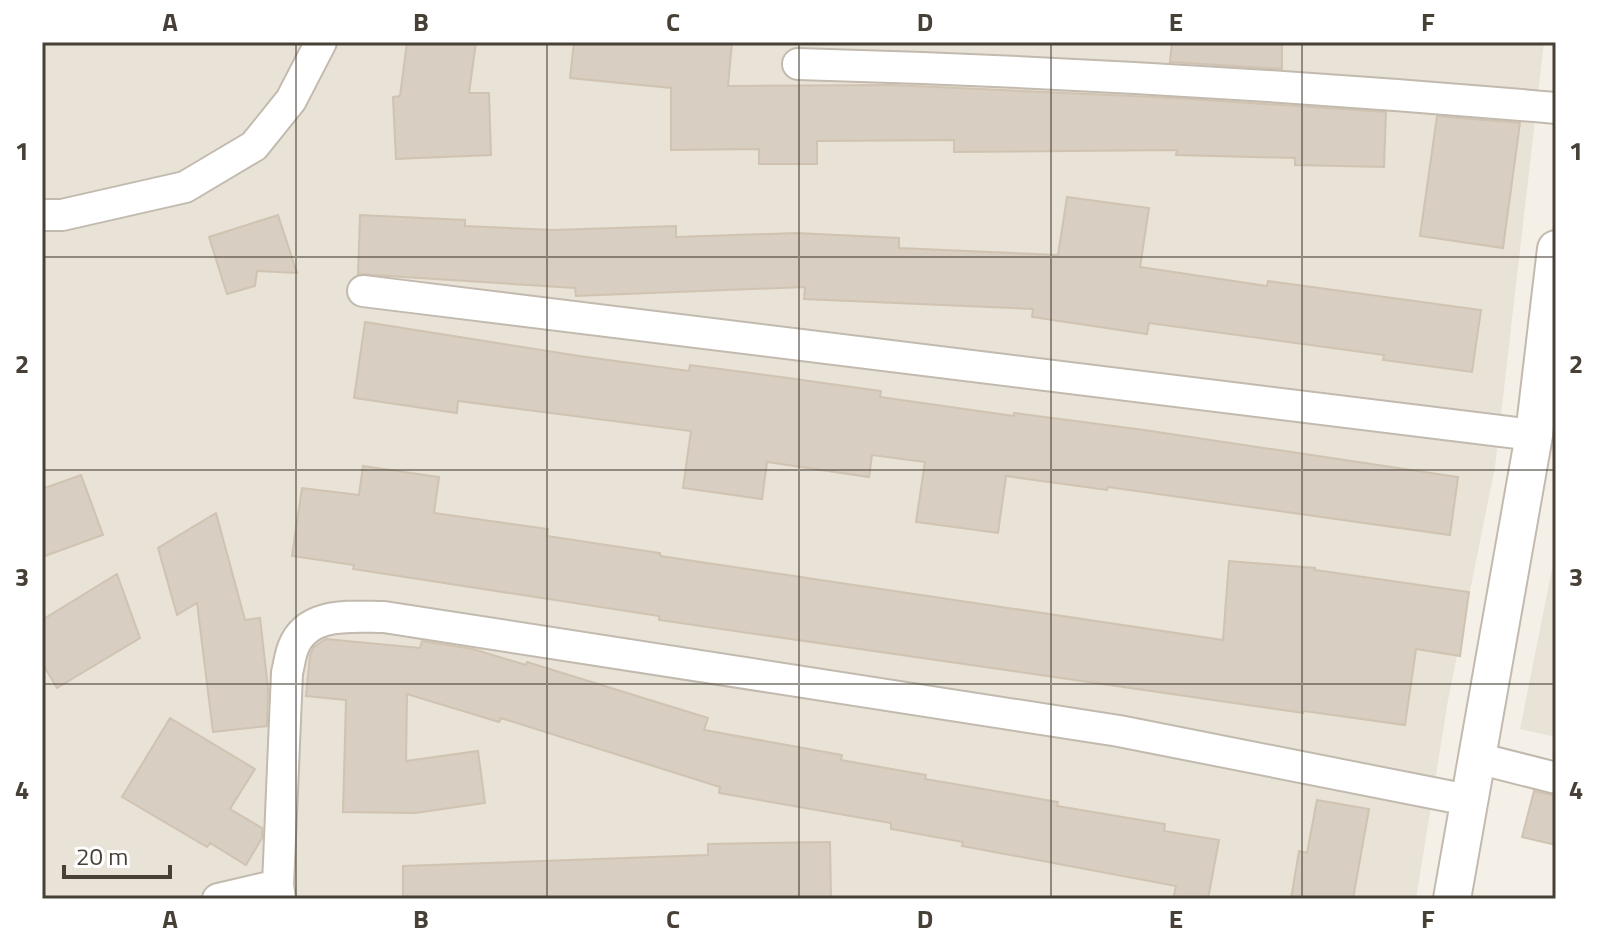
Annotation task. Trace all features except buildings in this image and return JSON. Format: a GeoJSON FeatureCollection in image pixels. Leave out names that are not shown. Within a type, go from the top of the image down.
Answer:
{"type":"FeatureCollection","features":[{"type":"Feature","properties":{"kind":"street"},"geometry":{"type":"LineString","coordinates":[[42,215],[62,215],[185,187],[254,146],[291,100],[321,42]]}},
{"type":"Feature","properties":{"kind":"street"},"geometry":{"type":"LineString","coordinates":[[798,64],[979,69],[1246,84],[1556,108]]}},
{"type":"Feature","properties":{"kind":"street"},"geometry":{"type":"LineString","coordinates":[[1452,899],[1534,435],[1556,249]]}},
{"type":"Feature","properties":{"kind":"street"},"geometry":{"type":"LineString","coordinates":[[363,291],[1534,435]]}},
{"type":"Feature","properties":{"kind":"street"},"geometry":{"type":"LineString","coordinates":[[218,899],[279,892],[287,673],[293,646],[308,625],[340,617],[384,617],[1119,731],[1468,800]]}},
{"type":"Feature","properties":{"kind":"street"},"geometry":{"type":"LineString","coordinates":[[1477,758],[1556,778]]}},
{"type":"Feature","properties":{"kind":"shaded area"},"geometry":{"type":"Polygon","coordinates":[[[42,42],[1544,42],[1495,467],[1448,700],[1416,899],[42,899],[42,42]]]}},
{"type":"Feature","properties":{"kind":"shaded area"},"geometry":{"type":"Polygon","coordinates":[[[1556,549],[1556,737],[1520,729],[1556,549]]]}}]}
